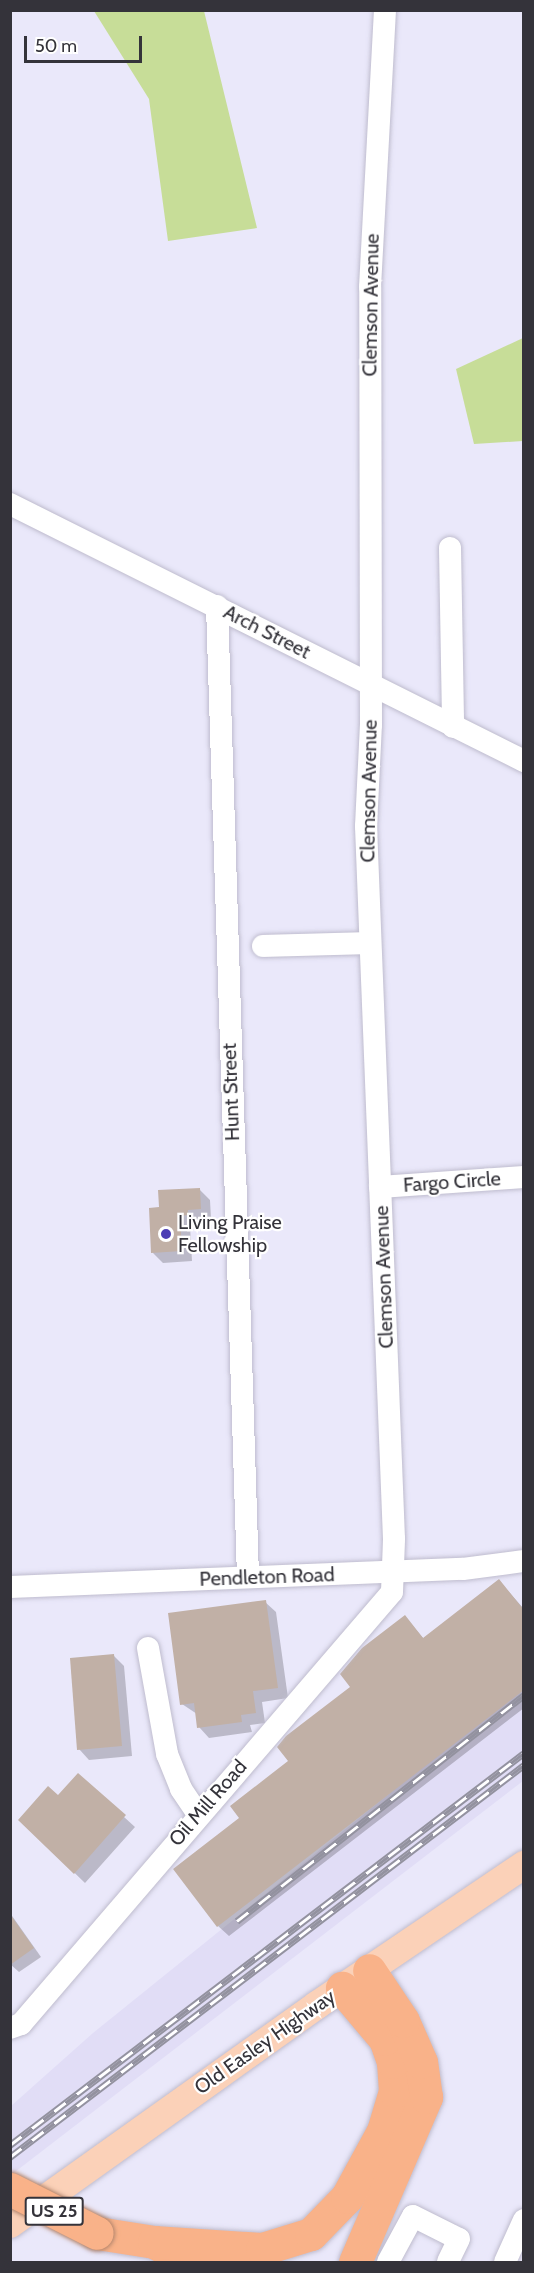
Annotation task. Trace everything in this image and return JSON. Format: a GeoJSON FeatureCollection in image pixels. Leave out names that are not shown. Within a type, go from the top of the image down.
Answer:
{"type":"FeatureCollection","features":[{"type":"Feature","properties":{"kind":"highway"},"geometry":{"type":"LineString","coordinates":[[355,2262],[426,2097],[421,2062],[403,2021],[369,1970]]}},
{"type":"Feature","properties":{"kind":"highway"},"geometry":{"type":"LineString","coordinates":[[143,2252],[262,2249],[311,2234],[347,2197],[383,2131],[396,2091],[393,2062],[384,2039],[342,1988]]}},
{"type":"Feature","properties":{"kind":"highway","name":"US 25"},"geometry":{"type":"LineString","coordinates":[[10,2189],[97,2233],[143,2252],[192,2262]]}},
{"type":"Feature","properties":{"kind":"main road","name":"Old Easley Highway"},"geometry":{"type":"LineString","coordinates":[[10,2224],[342,1988],[524,1865]]}},
{"type":"Feature","properties":{"kind":"street","name":"Clemson Avenue"},"geometry":{"type":"LineString","coordinates":[[385,10],[370,293],[371,685],[366,826],[394,1572]]}},
{"type":"Feature","properties":{"kind":"street","name":"Arch Street"},"geometry":{"type":"LineString","coordinates":[[10,504],[524,761]]}},
{"type":"Feature","properties":{"kind":"street"},"geometry":{"type":"LineString","coordinates":[[450,548],[453,727]]}},
{"type":"Feature","properties":{"kind":"street","name":"Hunt Street"},"geometry":{"type":"LineString","coordinates":[[217,606],[248,1577]]}},
{"type":"Feature","properties":{"kind":"street"},"geometry":{"type":"LineString","coordinates":[[263,946],[369,943]]}},
{"type":"Feature","properties":{"kind":"street","name":"Fargo Circle"},"geometry":{"type":"LineString","coordinates":[[380,1187],[524,1177]]}},
{"type":"Feature","properties":{"kind":"street","name":"Pendleton Road"},"geometry":{"type":"LineString","coordinates":[[10,1587],[463,1569],[524,1560]]}},
{"type":"Feature","properties":{"kind":"street","name":"Oil Mill Road"},"geometry":{"type":"LineString","coordinates":[[10,2028],[21,2024],[198,1814],[392,1592],[394,1572]]}},
{"type":"Feature","properties":{"kind":"street"},"geometry":{"type":"LineString","coordinates":[[148,1648],[167,1754],[181,1789],[198,1814]]}},
{"type":"Feature","properties":{"kind":"street"},"geometry":{"type":"LineString","coordinates":[[388,2262],[413,2216],[459,2239],[448,2262]]}},
{"type":"Feature","properties":{"kind":"street"},"geometry":{"type":"LineString","coordinates":[[505,2262],[524,2220]]}},
{"type":"Feature","properties":{"kind":"shaded area"},"geometry":{"type":"Polygon","coordinates":[[[523,1686],[523,1781],[11,2175],[11,2106],[93,2033],[523,1686]]]}},
{"type":"Feature","properties":{"kind":"green space"},"geometry":{"type":"Polygon","coordinates":[[[94,11],[204,11],[257,228],[168,241],[149,99],[94,11]]]}},
{"type":"Feature","properties":{"kind":"green space"},"geometry":{"type":"Polygon","coordinates":[[[523,338],[523,441],[474,444],[456,369],[523,338]]]}},
{"type":"Feature","properties":{"kind":"building","name":"Living Praise Fellowship"},"geometry":{"type":"Polygon","coordinates":[[[200,1188],[201,1209],[188,1210],[188,1215],[180,1216],[182,1251],[151,1253],[149,1208],[159,1207],[158,1190],[200,1188]]]}},
{"type":"Feature","properties":{"kind":"building"},"geometry":{"type":"Polygon","coordinates":[[[499,1579],[524,1610],[524,1690],[217,1927],[173,1869],[239,1818],[230,1806],[288,1761],[277,1747],[286,1736],[350,1687],[340,1674],[362,1648],[405,1615],[423,1638],[499,1579]]]}},
{"type":"Feature","properties":{"kind":"building"},"geometry":{"type":"Polygon","coordinates":[[[266,1600],[278,1688],[253,1691],[256,1713],[241,1715],[242,1722],[197,1728],[194,1703],[180,1705],[168,1613],[266,1600]]]}},
{"type":"Feature","properties":{"kind":"building"},"geometry":{"type":"Polygon","coordinates":[[[114,1654],[122,1746],[77,1750],[70,1658],[114,1654]]]}},
{"type":"Feature","properties":{"kind":"building"},"geometry":{"type":"Polygon","coordinates":[[[78,1773],[126,1815],[74,1874],[18,1820],[48,1786],[58,1795],[78,1773]]]}},
{"type":"Feature","properties":{"kind":"building"},"geometry":{"type":"Polygon","coordinates":[[[10,1914],[34,1948],[10,1965],[10,1914]]]}},
{"type":"Feature","properties":{"kind":"railway"},"geometry":{"type":"LineString","coordinates":[[237,1921],[524,1695]]}},
{"type":"Feature","properties":{"kind":"railway"},"geometry":{"type":"LineString","coordinates":[[10,2145],[524,1753]]}},
{"type":"Feature","properties":{"kind":"railway"},"geometry":{"type":"LineString","coordinates":[[10,2157],[524,1765]]}},
{"type":"Feature","properties":{"kind":"place","name":"Living Praise Fellowship"},"geometry":{"type":"Point","coordinates":[166,1234]}}]}
